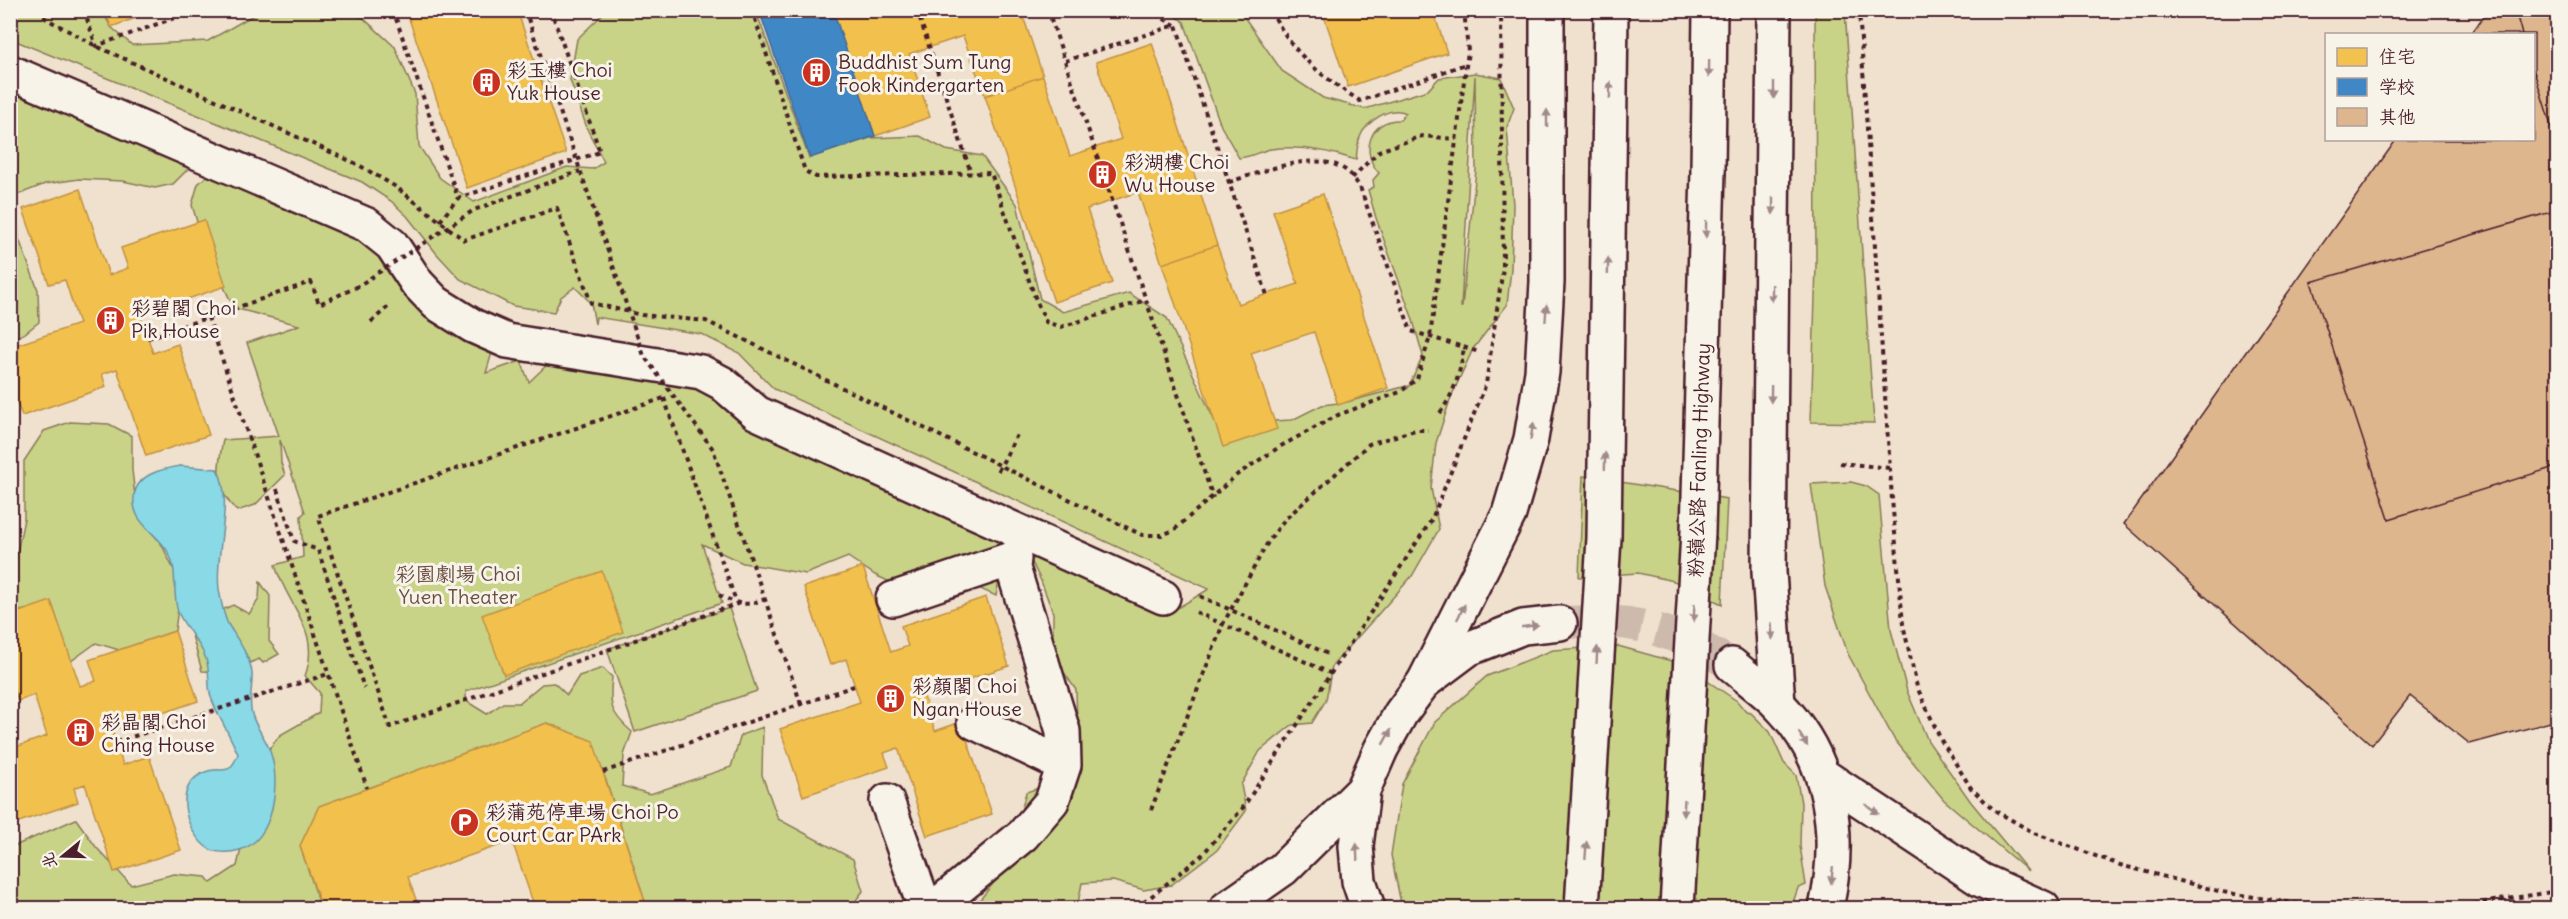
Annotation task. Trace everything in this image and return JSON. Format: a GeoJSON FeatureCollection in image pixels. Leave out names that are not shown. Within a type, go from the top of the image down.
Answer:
{"type":"FeatureCollection","features":[{"type":"Feature","properties":{"kind":"main road"},"geometry":{"type":"LineString","coordinates":[[1368,909],[1359,881],[1356,846],[1363,790],[1381,748],[1401,712],[1425,682],[1509,514],[1531,439],[1542,372],[1547,282],[1547,10]]}},
{"type":"Feature","properties":{"kind":"main road"},"geometry":{"type":"LineString","coordinates":[[1582,909],[1604,538],[1611,10]]}},
{"type":"Feature","properties":{"kind":"main road","name":"粉嶺公路 Fanling Highway"},"geometry":{"type":"LineString","coordinates":[[1677,909],[1698,532],[1710,10]]}},
{"type":"Feature","properties":{"kind":"main road"},"geometry":{"type":"LineString","coordinates":[[1774,10],[1769,572],[1778,704]]}},
{"type":"Feature","properties":{"kind":"main road"},"geometry":{"type":"LineString","coordinates":[[10,72],[367,225],[392,244],[417,283],[436,303],[473,326],[507,341],[701,372],[722,383],[757,413],[1163,597]]}},
{"type":"Feature","properties":{"kind":"main road"},"geometry":{"type":"LineString","coordinates":[[893,599],[1014,558],[1013,568],[1063,731],[1064,765],[1052,801],[1023,835],[934,909]]}},
{"type":"Feature","properties":{"kind":"main road"},"geometry":{"type":"LineString","coordinates":[[1425,682],[1468,649],[1523,627],[1560,623]]}},
{"type":"Feature","properties":{"kind":"main road"},"geometry":{"type":"LineString","coordinates":[[1732,665],[1778,704],[1802,736],[1824,776],[1833,827],[1833,875],[1826,909]]}},
{"type":"Feature","properties":{"kind":"main road"},"geometry":{"type":"LineString","coordinates":[[974,722],[1064,765]]}},
{"type":"Feature","properties":{"kind":"main road"},"geometry":{"type":"LineString","coordinates":[[1824,776],[1981,880],[2043,909]]}},
{"type":"Feature","properties":{"kind":"main road"},"geometry":{"type":"LineString","coordinates":[[1227,909],[1283,868],[1363,790]]}},
{"type":"Feature","properties":{"kind":"main road"},"geometry":{"type":"LineString","coordinates":[[887,801],[925,909]]}},
{"type":"Feature","properties":{"kind":"path"},"geometry":{"type":"LineString","coordinates":[[38,10],[45,18],[96,46],[357,164],[396,187],[464,240],[557,208],[591,303],[642,315],[706,321],[1142,535],[1162,535],[1174,530],[1238,474],[1281,446],[1338,415],[1400,392],[1417,380],[1430,337],[1468,51],[1464,10]]}},
{"type":"Feature","properties":{"kind":"path"},"geometry":{"type":"LineString","coordinates":[[84,10],[96,46]]}},
{"type":"Feature","properties":{"kind":"path"},"geometry":{"type":"LineString","coordinates":[[96,46],[197,10]]}},
{"type":"Feature","properties":{"kind":"path"},"geometry":{"type":"LineString","coordinates":[[393,10],[458,198]]}},
{"type":"Feature","properties":{"kind":"path"},"geometry":{"type":"LineString","coordinates":[[525,10],[644,356],[712,449],[801,704]]}},
{"type":"Feature","properties":{"kind":"path"},"geometry":{"type":"LineString","coordinates":[[440,221],[458,198],[600,152],[551,10]]}},
{"type":"Feature","properties":{"kind":"path"},"geometry":{"type":"LineString","coordinates":[[752,10],[805,171],[816,177],[991,173],[1046,322],[1062,327],[1146,300]]}},
{"type":"Feature","properties":{"kind":"path"},"geometry":{"type":"LineString","coordinates":[[916,10],[971,173]]}},
{"type":"Feature","properties":{"kind":"path"},"geometry":{"type":"LineString","coordinates":[[1048,10],[1213,498]]}},
{"type":"Feature","properties":{"kind":"path"},"geometry":{"type":"LineString","coordinates":[[1148,10],[1176,25],[1267,295]]}},
{"type":"Feature","properties":{"kind":"path"},"geometry":{"type":"LineString","coordinates":[[1271,10],[1285,38],[1321,76],[1360,100],[1466,64]]}},
{"type":"Feature","properties":{"kind":"path"},"geometry":{"type":"LineString","coordinates":[[1137,909],[1202,855],[1242,809],[1432,519],[1486,384],[1503,268],[1501,10]]}},
{"type":"Feature","properties":{"kind":"path"},"geometry":{"type":"LineString","coordinates":[[1860,10],[1890,468],[1903,624],[1917,687],[1941,740],[1971,788],[1994,810],[2034,833],[2120,865],[2222,892],[2312,906],[2468,907],[2558,891]]}},
{"type":"Feature","properties":{"kind":"path"},"geometry":{"type":"LineString","coordinates":[[1065,61],[1176,25]]}},
{"type":"Feature","properties":{"kind":"path"},"geometry":{"type":"LineString","coordinates":[[1352,178],[1379,151],[1422,136],[1456,139]]}},
{"type":"Feature","properties":{"kind":"path"},"geometry":{"type":"LineString","coordinates":[[1229,182],[1307,160],[1333,164],[1348,172],[1360,187],[1411,331],[1479,352]]}},
{"type":"Feature","properties":{"kind":"path"},"geometry":{"type":"LineString","coordinates":[[148,338],[311,282],[319,304],[355,288],[474,210],[580,171]]}},
{"type":"Feature","properties":{"kind":"path"},"geometry":{"type":"LineString","coordinates":[[208,317],[367,788]]}},
{"type":"Feature","properties":{"kind":"path"},"geometry":{"type":"LineString","coordinates":[[1440,413],[1458,381],[1464,348]]}},
{"type":"Feature","properties":{"kind":"path"},"geometry":{"type":"LineString","coordinates":[[664,398],[737,604],[390,727],[318,516],[664,398]]}},
{"type":"Feature","properties":{"kind":"path"},"geometry":{"type":"LineString","coordinates":[[1151,810],[1223,624],[1268,542],[1285,519],[1370,444],[1401,434],[1428,429]]}},
{"type":"Feature","properties":{"kind":"path"},"geometry":{"type":"LineString","coordinates":[[998,471],[1017,435]]}},
{"type":"Feature","properties":{"kind":"path"},"geometry":{"type":"LineString","coordinates":[[1840,463],[1890,468]]}},
{"type":"Feature","properties":{"kind":"path"},"geometry":{"type":"LineString","coordinates":[[277,489],[294,541],[318,550],[364,688]]}},
{"type":"Feature","properties":{"kind":"path"},"geometry":{"type":"LineString","coordinates":[[719,595],[737,604],[751,605],[765,599]]}},
{"type":"Feature","properties":{"kind":"path"},"geometry":{"type":"LineString","coordinates":[[1223,624],[1332,674]]}},
{"type":"Feature","properties":{"kind":"path"},"geometry":{"type":"LineString","coordinates":[[116,742],[328,674]]}},
{"type":"Feature","properties":{"kind":"path"},"geometry":{"type":"LineString","coordinates":[[603,772],[854,686]]}},
{"type":"Feature","properties":{"kind":"green space"},"geometry":{"type":"Polygon","coordinates":[[[10,11],[102,11],[111,27],[132,45],[208,41],[255,14],[276,11],[339,11],[362,17],[395,47],[415,94],[419,146],[440,178],[474,202],[567,167],[593,169],[604,162],[588,131],[570,80],[577,39],[606,11],[756,11],[809,158],[870,138],[920,136],[946,150],[982,156],[1017,204],[1040,299],[1063,312],[1129,293],[1167,318],[1216,424],[1292,420],[1322,405],[1347,402],[1407,386],[1408,388],[1423,356],[1412,317],[1368,190],[1374,187],[1373,180],[1379,173],[1370,156],[1371,139],[1381,125],[1389,121],[1400,120],[1406,113],[1393,111],[1386,113],[1367,126],[1359,140],[1356,160],[1304,148],[1271,149],[1239,158],[1221,126],[1184,22],[1169,11],[1240,11],[1282,71],[1323,98],[1365,109],[1428,90],[1439,78],[1475,73],[1501,78],[1514,108],[1507,127],[1513,205],[1511,269],[1507,305],[1473,349],[1451,397],[1436,443],[1431,488],[1439,529],[1412,576],[1332,666],[1326,700],[1312,723],[1292,725],[1260,751],[1241,785],[1246,811],[1217,850],[1171,885],[1144,890],[1113,881],[1082,883],[1077,908],[973,908],[1006,868],[1026,792],[1042,787],[1077,723],[1076,690],[1063,671],[1053,638],[1053,613],[1024,546],[1166,615],[1209,589],[774,389],[739,353],[701,334],[596,317],[595,324],[591,303],[575,287],[561,297],[554,312],[513,306],[460,279],[407,216],[391,201],[362,182],[11,39],[10,11]],[[1475,76],[1461,307],[1462,307],[1476,170],[1475,76]]]}},
{"type":"Feature","properties":{"kind":"green space"},"geometry":{"type":"Polygon","coordinates":[[[1815,11],[1845,11],[1874,423],[1811,422],[1816,266],[1815,11]]]}},
{"type":"Feature","properties":{"kind":"green space"},"geometry":{"type":"Polygon","coordinates":[[[10,80],[197,160],[173,184],[155,188],[123,181],[79,179],[45,184],[17,195],[19,239],[38,290],[39,322],[11,340],[10,80]]]}},
{"type":"Feature","properties":{"kind":"green space","name":"彩園劇場 Choi Yuen Theater"},"geometry":{"type":"Polygon","coordinates":[[[215,169],[355,231],[493,349],[486,373],[521,361],[529,382],[550,362],[697,386],[732,413],[1007,538],[996,596],[963,581],[920,596],[875,575],[848,557],[806,574],[743,563],[702,544],[722,603],[466,691],[466,701],[487,714],[503,703],[519,703],[542,684],[554,683],[567,695],[579,676],[603,668],[612,677],[611,702],[615,714],[632,732],[624,755],[622,786],[650,794],[731,767],[741,735],[763,727],[762,775],[778,819],[853,859],[863,891],[850,908],[647,908],[607,783],[590,740],[547,723],[319,806],[300,846],[321,908],[291,908],[290,904],[271,904],[264,908],[11,908],[10,848],[76,819],[96,847],[131,885],[174,874],[206,877],[211,883],[237,866],[244,836],[252,771],[280,735],[319,713],[320,693],[305,676],[309,660],[306,631],[280,580],[275,565],[303,557],[301,516],[305,512],[280,440],[281,463],[285,475],[255,505],[237,511],[224,495],[219,478],[219,460],[223,440],[279,436],[247,343],[299,325],[234,308],[204,245],[192,205],[198,184],[215,169]]]}},
{"type":"Feature","properties":{"kind":"green space"},"geometry":{"type":"Polygon","coordinates":[[[70,422],[109,424],[132,436],[132,470],[137,513],[162,545],[181,585],[175,631],[119,650],[96,643],[71,661],[52,604],[20,611],[11,608],[11,564],[16,558],[24,519],[24,461],[44,431],[70,422]]]}},
{"type":"Feature","properties":{"kind":"green space"},"geometry":{"type":"Polygon","coordinates":[[[1583,476],[1727,499],[1722,604],[1674,581],[1638,573],[1579,577],[1583,476]]]}},
{"type":"Feature","properties":{"kind":"green space"},"geometry":{"type":"Polygon","coordinates":[[[1851,482],[1866,486],[1879,495],[1891,630],[1907,691],[1928,741],[1971,802],[2028,871],[1944,800],[1894,739],[1848,654],[1825,586],[1811,484],[1851,482]]]}},
{"type":"Feature","properties":{"kind":"green space"},"geometry":{"type":"Polygon","coordinates":[[[260,582],[270,596],[269,641],[279,654],[263,663],[259,659],[228,672],[202,671],[191,632],[204,618],[233,605],[249,614],[259,599],[260,582]]]}},
{"type":"Feature","properties":{"kind":"green space"},"geometry":{"type":"Polygon","coordinates":[[[729,608],[757,691],[635,732],[607,649],[729,608]]]}},
{"type":"Feature","properties":{"kind":"green space"},"geometry":{"type":"Polygon","coordinates":[[[1618,646],[1682,664],[1737,701],[1746,712],[1751,713],[1770,732],[1784,763],[1796,775],[1801,803],[1800,846],[1806,885],[1798,888],[1791,908],[1402,908],[1391,855],[1402,784],[1435,722],[1487,676],[1553,650],[1618,646]]]}},
{"type":"Feature","properties":{"kind":"water"},"geometry":{"type":"Polygon","coordinates":[[[180,466],[217,469],[222,481],[224,511],[218,575],[223,612],[249,660],[252,673],[250,704],[252,714],[268,746],[275,777],[272,808],[261,834],[252,844],[231,852],[213,850],[198,839],[188,819],[185,797],[194,779],[203,773],[228,769],[238,754],[212,700],[207,664],[203,653],[178,612],[172,561],[165,547],[141,521],[134,506],[136,489],[145,478],[158,471],[180,466]]]}},
{"type":"Feature","properties":{"kind":"building: 住宅"},"geometry":{"type":"Polygon","coordinates":[[[105,10],[158,10],[111,27],[105,10]]]}},
{"type":"Feature","properties":{"kind":"building: 住宅","name":"彩玉樓 Choi Yuk House"},"geometry":{"type":"Polygon","coordinates":[[[406,10],[517,10],[566,153],[467,188],[406,10]]]}},
{"type":"Feature","properties":{"kind":"building: 住宅"},"geometry":{"type":"Polygon","coordinates":[[[832,10],[1021,10],[1043,76],[985,96],[963,36],[909,54],[930,117],[875,136],[832,10]]]}},
{"type":"Feature","properties":{"kind":"building: 住宅"},"geometry":{"type":"Polygon","coordinates":[[[1322,10],[1433,10],[1447,53],[1348,87],[1322,10]]]}},
{"type":"Feature","properties":{"kind":"building: 住宅","name":"彩湖樓 Choi Wu House"},"geometry":{"type":"Polygon","coordinates":[[[1152,43],[1217,245],[1162,264],[1138,192],[1087,209],[1112,283],[1054,302],[985,96],[1043,76],[1070,156],[1121,139],[1096,62],[1152,43]]]}},
{"type":"Feature","properties":{"kind":"building: 住宅","name":"彩碧閣 Choi Pik House"},"geometry":{"type":"Polygon","coordinates":[[[80,189],[109,275],[128,268],[121,248],[204,220],[226,286],[140,315],[153,353],[178,344],[209,435],[146,456],[117,369],[102,374],[106,387],[22,416],[10,383],[10,347],[79,324],[65,280],[49,284],[23,209],[80,189]]]}},
{"type":"Feature","properties":{"kind":"building: 住宅","name":"彩湖樓 Choi Wu House"},"geometry":{"type":"Polygon","coordinates":[[[1323,194],[1388,388],[1338,405],[1314,332],[1251,353],[1277,429],[1223,447],[1162,264],[1217,245],[1238,304],[1298,284],[1273,211],[1323,194]]]}},
{"type":"Feature","properties":{"kind":"building: 住宅","name":"彩顏閣 Choi Ngan House"},"geometry":{"type":"Polygon","coordinates":[[[863,567],[891,652],[908,646],[901,626],[986,597],[1009,666],[923,694],[935,731],[961,722],[992,814],[927,836],[898,748],[884,753],[889,767],[803,796],[780,729],[860,702],[846,659],[830,665],[804,587],[863,567]]]}},
{"type":"Feature","properties":{"kind":"building: 住宅"},"geometry":{"type":"Polygon","coordinates":[[[602,571],[623,632],[504,675],[482,615],[602,571]]]}},
{"type":"Feature","properties":{"kind":"building: 住宅","name":"彩晶閣 Choi Ching House"},"geometry":{"type":"Polygon","coordinates":[[[51,601],[80,686],[96,681],[89,660],[175,631],[198,701],[112,730],[123,765],[149,756],[181,850],[114,872],[85,784],[74,788],[78,802],[10,825],[10,749],[47,736],[34,695],[18,701],[10,680],[10,615],[51,601]]]}},
{"type":"Feature","properties":{"kind":"building: 住宅","name":"彩蒲苑停車場 Choi Po Court Car PArk"},"geometry":{"type":"Polygon","coordinates":[[[547,723],[593,741],[647,908],[535,908],[512,841],[408,877],[419,908],[322,908],[300,846],[319,806],[547,723]]]}},
{"type":"Feature","properties":{"kind":"building: 学校","name":"Buddhist Sum Tung Fook Kindergarten"},"geometry":{"type":"Polygon","coordinates":[[[759,10],[833,10],[875,136],[810,158],[759,10]]]}},
{"type":"Feature","properties":{"kind":"building: 其他"},"geometry":{"type":"Polygon","coordinates":[[[2488,10],[2558,10],[2558,720],[2470,744],[2410,696],[2372,745],[2124,524],[2395,141],[2535,141],[2535,33],[2472,33],[2488,10]]]}},
{"type":"Feature","properties":{"kind":"building: 其他"},"geometry":{"type":"Polygon","coordinates":[[[2515,10],[2558,10],[2558,148],[2535,74],[2535,33],[2522,33],[2515,10]]]}},
{"type":"Feature","properties":{"kind":"building: 其他"},"geometry":{"type":"Polygon","coordinates":[[[2558,210],[2558,466],[2389,519],[2311,282],[2558,210]]]}},
{"type":"Feature","properties":{"kind":"tunnel"},"geometry":{"type":"LineString","coordinates":[[1560,623],[1609,622],[1650,628],[1690,642],[1732,665]]}},
{"type":"Feature","properties":{"kind":"place","name":"Buddhist Sum Tung Fook Kindergarten"},"geometry":{"type":"Point","coordinates":[817,73]}},
{"type":"Feature","properties":{"kind":"place","name":"彩玉樓 Choi Yuk House"},"geometry":{"type":"Point","coordinates":[486,82]}},
{"type":"Feature","properties":{"kind":"place","name":"彩湖樓 Choi Wu House"},"geometry":{"type":"Point","coordinates":[1103,174]}},
{"type":"Feature","properties":{"kind":"place","name":"彩碧閣 Choi Pik House"},"geometry":{"type":"Point","coordinates":[110,320]}},
{"type":"Feature","properties":{"kind":"place","name":"彩顏閣 Choi Ngan House"},"geometry":{"type":"Point","coordinates":[891,698]}},
{"type":"Feature","properties":{"kind":"place","name":"彩晶閣 Choi Ching House"},"geometry":{"type":"Point","coordinates":[80,733]}},
{"type":"Feature","properties":{"kind":"place","name":"彩蒲苑停車場 Choi Po Court Car PArk"},"geometry":{"type":"Point","coordinates":[465,823]}}]}
